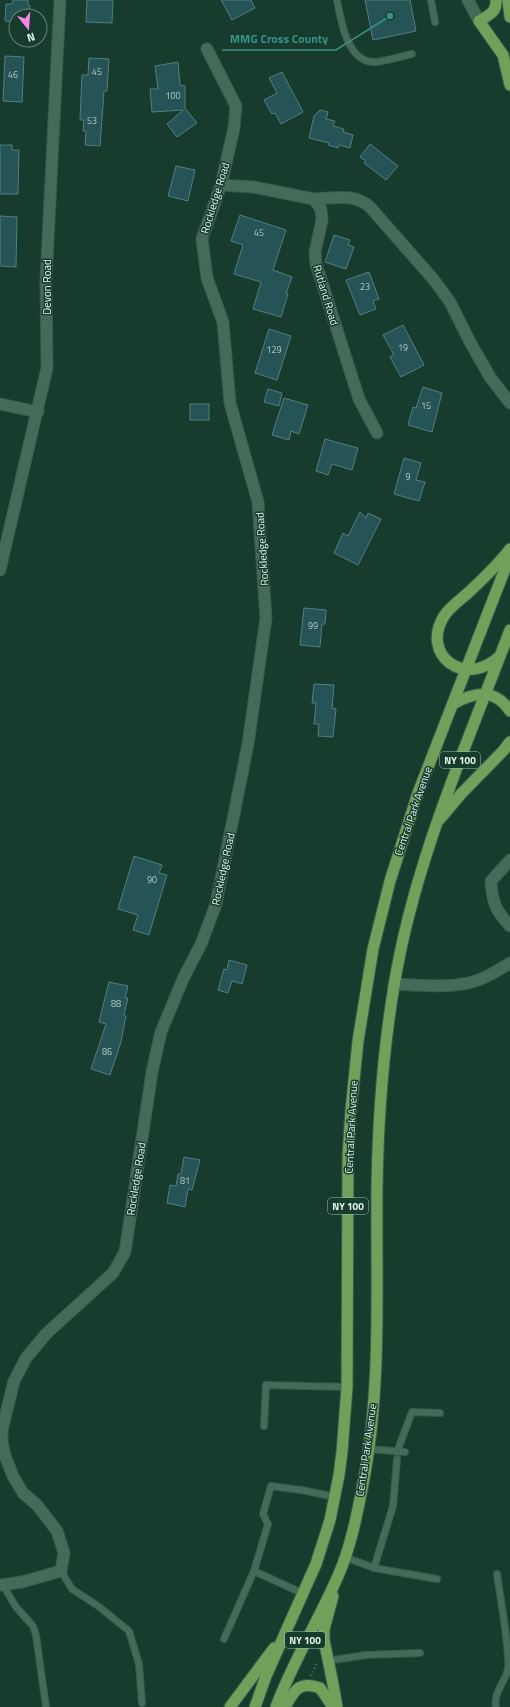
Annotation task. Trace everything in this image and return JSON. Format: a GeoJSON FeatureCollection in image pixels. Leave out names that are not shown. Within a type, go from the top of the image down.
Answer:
{"type":"FeatureCollection","features":[{"type":"Feature","properties":{"kind":"main road"},"geometry":{"type":"LineString","coordinates":[[496,0],[496,8],[493,13],[479,21],[503,55],[510,86]]}},
{"type":"Feature","properties":{"kind":"main road"},"geometry":{"type":"LineString","coordinates":[[508,0],[510,17]]}},
{"type":"Feature","properties":{"kind":"main road"},"geometry":{"type":"LineString","coordinates":[[500,655],[493,662],[485,666],[466,670],[450,664],[442,654],[438,641],[440,625],[451,608],[495,568],[510,549]]}},
{"type":"Feature","properties":{"kind":"main road","name":"Central Park Avenue"},"geometry":{"type":"LineString","coordinates":[[255,1707],[266,1676],[304,1594],[323,1542],[335,1497],[342,1452],[347,1387],[349,1133],[353,1081],[361,1018],[373,949],[396,859],[423,779],[510,556]]}},
{"type":"Feature","properties":{"kind":"main road","name":"Central Park Avenue"},"geometry":{"type":"LineString","coordinates":[[276,1707],[290,1670],[339,1575],[345,1557],[363,1483],[372,1408],[378,1324],[377,1195],[379,1142],[385,1051],[394,984],[414,896],[435,826],[510,630]]}},
{"type":"Feature","properties":{"kind":"main road"},"geometry":{"type":"LineString","coordinates":[[453,704],[469,696],[486,694],[492,695],[501,700],[510,711]]}},
{"type":"Feature","properties":{"kind":"main road"},"geometry":{"type":"LineString","coordinates":[[435,826],[461,794],[510,742]]}},
{"type":"Feature","properties":{"kind":"main road"},"geometry":{"type":"LineString","coordinates":[[336,1707],[333,1684],[323,1661],[324,1630],[339,1575]]}},
{"type":"Feature","properties":{"kind":"main road"},"geometry":{"type":"LineString","coordinates":[[230,1707],[286,1632]]}},
{"type":"Feature","properties":{"kind":"main road"},"geometry":{"type":"LineString","coordinates":[[285,1707],[295,1690],[308,1685],[316,1686],[323,1690],[333,1707]]}},
{"type":"Feature","properties":{"kind":"street","name":"Devon Road"},"geometry":{"type":"LineString","coordinates":[[0,570],[28,446],[38,412],[47,368],[46,280],[60,0]]}},
{"type":"Feature","properties":{"kind":"street"},"geometry":{"type":"LineString","coordinates":[[468,0],[479,21]]}},
{"type":"Feature","properties":{"kind":"street","name":"Rockledge Road"},"geometry":{"type":"LineString","coordinates":[[61,1571],[64,1553],[57,1531],[37,1505],[23,1492],[13,1476],[5,1456],[2,1442],[2,1430],[14,1381],[26,1358],[46,1334],[113,1273],[124,1252],[152,1072],[161,1032],[183,979],[202,942],[216,904],[248,744],[266,618],[258,502],[230,403],[223,322],[207,278],[202,239],[221,185],[234,128],[236,106],[208,49]]}},
{"type":"Feature","properties":{"kind":"street"},"geometry":{"type":"LineString","coordinates":[[221,185],[254,187],[314,199],[354,198],[363,201],[434,280],[450,302],[490,377],[510,403]]}},
{"type":"Feature","properties":{"kind":"street","name":"Rutland Road"},"geometry":{"type":"LineString","coordinates":[[314,199],[321,209],[322,220],[315,252],[316,264],[359,399],[377,433]]}},
{"type":"Feature","properties":{"kind":"street"},"geometry":{"type":"LineString","coordinates":[[0,404],[38,412]]}},
{"type":"Feature","properties":{"kind":"street"},"geometry":{"type":"LineString","coordinates":[[510,860],[491,881],[492,899],[502,918],[510,926]]}},
{"type":"Feature","properties":{"kind":"street"},"geometry":{"type":"LineString","coordinates":[[394,984],[433,986],[469,983],[492,974],[510,963]]}},
{"type":"Feature","properties":{"kind":"street"},"geometry":{"type":"LineString","coordinates":[[2,1585],[22,1582],[61,1571]]}},
{"type":"Feature","properties":{"kind":"lane"},"geometry":{"type":"LineString","coordinates":[[337,0],[344,33],[353,50],[362,57],[372,62],[412,54]]}},
{"type":"Feature","properties":{"kind":"lane"},"geometry":{"type":"LineString","coordinates":[[431,0],[435,22]]}},
{"type":"Feature","properties":{"kind":"lane"},"geometry":{"type":"LineString","coordinates":[[264,1426],[266,1385],[347,1387]]}},
{"type":"Feature","properties":{"kind":"lane"},"geometry":{"type":"LineString","coordinates":[[397,1452],[412,1412],[440,1413]]}},
{"type":"Feature","properties":{"kind":"lane"},"geometry":{"type":"LineString","coordinates":[[368,1449],[405,1452]]}},
{"type":"Feature","properties":{"kind":"lane"},"geometry":{"type":"LineString","coordinates":[[374,1568],[393,1506],[397,1459]]}},
{"type":"Feature","properties":{"kind":"lane"},"geometry":{"type":"LineString","coordinates":[[224,1639],[254,1570],[268,1524],[263,1514],[271,1486],[335,1497]]}},
{"type":"Feature","properties":{"kind":"lane"},"geometry":{"type":"LineString","coordinates":[[345,1557],[374,1568],[437,1579]]}},
{"type":"Feature","properties":{"kind":"lane"},"geometry":{"type":"LineString","coordinates":[[254,1570],[304,1594]]}},
{"type":"Feature","properties":{"kind":"lane"},"geometry":{"type":"LineString","coordinates":[[61,1571],[72,1588],[98,1606],[129,1631],[139,1664],[142,1703]]}},
{"type":"Feature","properties":{"kind":"lane"},"geometry":{"type":"LineString","coordinates":[[496,1707],[495,1699],[508,1670],[509,1651],[497,1574]]}},
{"type":"Feature","properties":{"kind":"lane"},"geometry":{"type":"LineString","coordinates":[[2,1585],[16,1607],[33,1626],[36,1635],[46,1707]]}},
{"type":"Feature","properties":{"kind":"lane"},"geometry":{"type":"LineString","coordinates":[[323,1661],[366,1655],[420,1653]]}},
{"type":"Feature","properties":{"kind":"path"},"geometry":{"type":"LineString","coordinates":[[309,1678],[323,1661]]}},
{"type":"Feature","properties":{"kind":"building"},"geometry":{"type":"Polygon","coordinates":[[[13,0],[28,0],[30,8],[8,8],[8,21],[5,21],[6,4],[12,4],[13,0]]]}},
{"type":"Feature","properties":{"kind":"building"},"geometry":{"type":"Polygon","coordinates":[[[87,0],[113,0],[112,23],[86,22],[87,0]]]}},
{"type":"Feature","properties":{"kind":"building"},"geometry":{"type":"Polygon","coordinates":[[[221,0],[251,0],[255,8],[232,20],[221,0]]]}},
{"type":"Feature","properties":{"kind":"building"},"geometry":{"type":"Polygon","coordinates":[[[365,0],[410,0],[416,31],[373,40],[365,0]]]}},
{"type":"Feature","properties":{"kind":"building"},"geometry":{"type":"Polygon","coordinates":[[[5,56],[24,57],[22,102],[3,101],[5,56]]]}},
{"type":"Feature","properties":{"kind":"building"},"geometry":{"type":"Polygon","coordinates":[[[89,58],[109,59],[107,91],[104,91],[100,146],[85,145],[86,131],[83,131],[84,120],[80,120],[82,75],[88,75],[89,58]]]}},
{"type":"Feature","properties":{"kind":"building"},"geometry":{"type":"Polygon","coordinates":[[[178,62],[180,85],[185,86],[185,108],[197,123],[177,137],[167,124],[183,110],[152,112],[150,89],[158,89],[155,66],[178,62]]]}},
{"type":"Feature","properties":{"kind":"building"},"geometry":{"type":"Polygon","coordinates":[[[282,72],[303,112],[281,124],[275,113],[272,114],[264,100],[277,93],[269,78],[282,72]]]}},
{"type":"Feature","properties":{"kind":"building"},"geometry":{"type":"Polygon","coordinates":[[[320,110],[328,112],[326,119],[335,121],[333,126],[344,129],[343,132],[353,135],[350,148],[339,145],[338,148],[328,145],[329,143],[309,138],[314,116],[320,110]]]}},
{"type":"Feature","properties":{"kind":"building"},"geometry":{"type":"Polygon","coordinates":[[[370,144],[398,166],[386,180],[364,163],[366,161],[360,157],[370,144]]]}},
{"type":"Feature","properties":{"kind":"building"},"geometry":{"type":"Polygon","coordinates":[[[0,145],[12,145],[12,150],[19,150],[18,194],[0,194],[0,145]]]}},
{"type":"Feature","properties":{"kind":"building"},"geometry":{"type":"Polygon","coordinates":[[[176,166],[195,170],[188,201],[168,196],[176,166]]]}},
{"type":"Feature","properties":{"kind":"building"},"geometry":{"type":"Polygon","coordinates":[[[240,215],[286,230],[273,270],[292,277],[286,294],[288,294],[281,317],[253,309],[261,282],[234,274],[243,245],[231,241],[240,215]]]}},
{"type":"Feature","properties":{"kind":"building"},"geometry":{"type":"Polygon","coordinates":[[[0,216],[17,217],[16,267],[0,266],[0,216]]]}},
{"type":"Feature","properties":{"kind":"building"},"geometry":{"type":"Polygon","coordinates":[[[334,235],[350,240],[348,245],[354,247],[346,269],[325,262],[334,235]]]}},
{"type":"Feature","properties":{"kind":"building"},"geometry":{"type":"Polygon","coordinates":[[[369,272],[379,299],[373,301],[376,309],[360,315],[346,280],[369,272]]]}},
{"type":"Feature","properties":{"kind":"building"},"geometry":{"type":"Polygon","coordinates":[[[403,325],[424,365],[401,377],[390,357],[394,355],[383,335],[403,325]]]}},
{"type":"Feature","properties":{"kind":"building"},"geometry":{"type":"Polygon","coordinates":[[[269,329],[291,336],[277,380],[255,373],[269,329]]]}},
{"type":"Feature","properties":{"kind":"building"},"geometry":{"type":"Polygon","coordinates":[[[423,387],[442,393],[432,432],[408,425],[413,407],[416,408],[423,387]]]}},
{"type":"Feature","properties":{"kind":"building"},"geometry":{"type":"Polygon","coordinates":[[[268,389],[282,393],[279,406],[264,402],[268,389]]]}},
{"type":"Feature","properties":{"kind":"building"},"geometry":{"type":"Polygon","coordinates":[[[284,398],[308,405],[299,434],[291,431],[289,440],[272,435],[284,398]]]}},
{"type":"Feature","properties":{"kind":"building"},"geometry":{"type":"Polygon","coordinates":[[[190,404],[209,404],[209,420],[190,420],[190,404]]]}},
{"type":"Feature","properties":{"kind":"building"},"geometry":{"type":"Polygon","coordinates":[[[325,439],[358,448],[352,470],[332,464],[328,475],[316,471],[325,439]]]}},
{"type":"Feature","properties":{"kind":"building"},"geometry":{"type":"Polygon","coordinates":[[[404,458],[421,463],[416,480],[425,482],[419,501],[394,494],[404,458]]]}},
{"type":"Feature","properties":{"kind":"building"},"geometry":{"type":"Polygon","coordinates":[[[360,512],[366,518],[368,513],[381,519],[358,565],[334,553],[343,533],[348,536],[360,512]]]}},
{"type":"Feature","properties":{"kind":"building"},"geometry":{"type":"Polygon","coordinates":[[[304,608],[326,610],[325,624],[322,624],[320,647],[300,645],[304,608]]]}},
{"type":"Feature","properties":{"kind":"building"},"geometry":{"type":"Polygon","coordinates":[[[314,684],[334,685],[332,708],[336,709],[333,737],[318,736],[319,724],[314,724],[316,703],[312,703],[314,684]]]}},
{"type":"Feature","properties":{"kind":"building"},"geometry":{"type":"Polygon","coordinates":[[[134,856],[162,865],[159,873],[167,875],[149,935],[133,930],[138,915],[118,909],[134,856]]]}},
{"type":"Feature","properties":{"kind":"building"},"geometry":{"type":"Polygon","coordinates":[[[229,960],[247,965],[242,984],[232,981],[228,993],[218,990],[224,969],[227,970],[229,960]]]}},
{"type":"Feature","properties":{"kind":"building"},"geometry":{"type":"Polygon","coordinates":[[[109,982],[128,986],[125,998],[128,998],[124,1015],[126,1016],[121,1042],[110,1075],[91,1069],[106,1024],[99,1022],[109,982]]]}},
{"type":"Feature","properties":{"kind":"building"},"geometry":{"type":"Polygon","coordinates":[[[184,1157],[200,1160],[192,1190],[188,1189],[185,1207],[167,1203],[170,1185],[176,1186],[178,1174],[181,1174],[184,1157]]]}},
{"type":"Feature","properties":{"kind":"place","name":"MMG Cross County"},"geometry":{"type":"Point","coordinates":[390,16]}}]}
